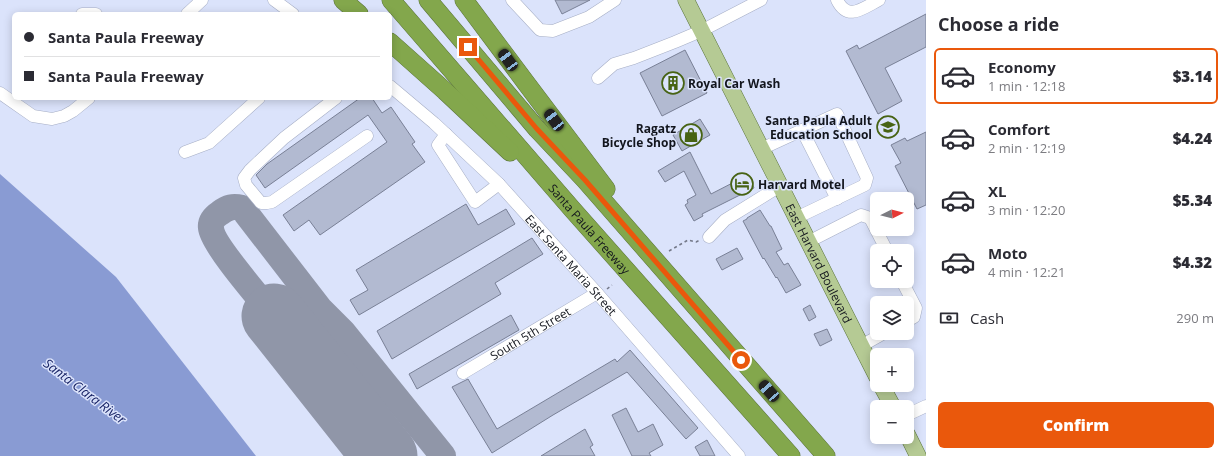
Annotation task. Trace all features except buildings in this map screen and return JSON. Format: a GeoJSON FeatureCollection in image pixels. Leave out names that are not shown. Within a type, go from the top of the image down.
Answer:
{"type":"FeatureCollection","features":[{"type":"Feature","properties":{"kind":"highway"},"geometry":{"type":"LineString","coordinates":[[343,0],[357,12]]}},
{"type":"Feature","properties":{"kind":"highway","name":"Santa Paula Freeway"},"geometry":{"type":"LineString","coordinates":[[391,0],[572,209],[791,456]]}},
{"type":"Feature","properties":{"kind":"highway"},"geometry":{"type":"LineString","coordinates":[[428,0],[537,129],[637,240],[826,456]]}},
{"type":"Feature","properties":{"kind":"highway"},"geometry":{"type":"LineString","coordinates":[[464,0],[622,210],[637,240]]}},
{"type":"Feature","properties":{"kind":"highway"},"geometry":{"type":"LineString","coordinates":[[392,44],[572,209]]}},
{"type":"Feature","properties":{"kind":"main road","name":"East Harvard Boulevard"},"geometry":{"type":"LineString","coordinates":[[686,0],[870,363]]}},
{"type":"Feature","properties":{"kind":"main road"},"geometry":{"type":"LineString","coordinates":[[912,444],[918,456]]}},
{"type":"Feature","properties":{"kind":"street"},"geometry":{"type":"LineString","coordinates":[[188,12],[202,0]]}},
{"type":"Feature","properties":{"kind":"street"},"geometry":{"type":"LineString","coordinates":[[274,0],[290,12]]}},
{"type":"Feature","properties":{"kind":"street"},"geometry":{"type":"LineString","coordinates":[[512,0],[540,30],[546,31],[553,31],[589,17],[615,0]]}},
{"type":"Feature","properties":{"kind":"street"},"geometry":{"type":"LineString","coordinates":[[598,78],[614,64],[634,58],[701,31],[761,0]]}},
{"type":"Feature","properties":{"kind":"street"},"geometry":{"type":"LineString","coordinates":[[837,0],[844,9],[854,13],[879,0]]}},
{"type":"Feature","properties":{"kind":"street","name":"East Santa Maria Street"},"geometry":{"type":"LineString","coordinates":[[392,88],[446,134],[499,184],[597,293],[739,456]]}},
{"type":"Feature","properties":{"kind":"street"},"geometry":{"type":"LineString","coordinates":[[0,93],[33,116],[52,119],[64,116],[87,100]]}},
{"type":"Feature","properties":{"kind":"street"},"geometry":{"type":"LineString","coordinates":[[185,152],[209,144],[257,100]]}},
{"type":"Feature","properties":{"kind":"street"},"geometry":{"type":"LineString","coordinates":[[333,100],[284,138],[250,170],[244,178],[246,185],[261,203],[272,202],[367,136]]}},
{"type":"Feature","properties":{"kind":"street"},"geometry":{"type":"LineString","coordinates":[[761,149],[837,114],[867,178],[865,185],[796,218]]}},
{"type":"Feature","properties":{"kind":"street"},"geometry":{"type":"LineString","coordinates":[[802,130],[837,199]]}},
{"type":"Feature","properties":{"kind":"street"},"geometry":{"type":"LineString","coordinates":[[446,134],[438,145],[475,202],[499,184]]}},
{"type":"Feature","properties":{"kind":"street"},"geometry":{"type":"LineString","coordinates":[[709,237],[725,220],[780,186]]}},
{"type":"Feature","properties":{"kind":"street"},"geometry":{"type":"LineString","coordinates":[[808,242],[861,215],[870,218],[883,244]]}},
{"type":"Feature","properties":{"kind":"street","name":"South 5th Street"},"geometry":{"type":"LineString","coordinates":[[463,373],[597,293]]}},
{"type":"Feature","properties":{"kind":"street"},"geometry":{"type":"LineString","coordinates":[[914,304],[916,308],[914,317]]}},
{"type":"Feature","properties":{"kind":"street"},"geometry":{"type":"LineString","coordinates":[[861,346],[872,340]]}},
{"type":"Feature","properties":{"kind":"street"},"geometry":{"type":"LineString","coordinates":[[914,412],[926,406]]}},
{"type":"Feature","properties":{"kind":"path"},"geometry":{"type":"LineString","coordinates":[[669,251],[688,240],[696,242],[709,237]]}},
{"type":"Feature","properties":{"kind":"water","name":"Santa Clara River"},"geometry":{"type":"Polygon","coordinates":[[[0,174],[116,277],[256,456],[0,456],[0,174]]]}},
{"type":"Feature","properties":{"kind":"taxiway"},"geometry":{"type":"LineString","coordinates":[[274,316],[228,259],[214,236],[211,228],[212,221],[228,208],[242,208],[320,309],[343,332],[443,456]]}},
{"type":"Feature","properties":{"kind":"runway"},"geometry":{"type":"LineString","coordinates":[[274,316],[385,456]]}},
{"type":"Feature","properties":{"kind":"place","name":"Royal Car Wash"},"geometry":{"type":"Point","coordinates":[673,83]}},
{"type":"Feature","properties":{"kind":"place","name":"Santa Paula Adult Education School"},"geometry":{"type":"Point","coordinates":[888,127]}},
{"type":"Feature","properties":{"kind":"place","name":"Ragatz Bicycle Shop"},"geometry":{"type":"Point","coordinates":[691,135]}},
{"type":"Feature","properties":{"kind":"place","name":"Harvard Motel"},"geometry":{"type":"Point","coordinates":[742,184]}},
{"type":"Feature","properties":{"kind":"route"},"geometry":{"type":"LineString","coordinates":[[468,47],[537,129],[585,180],[741,360]]}}]}
